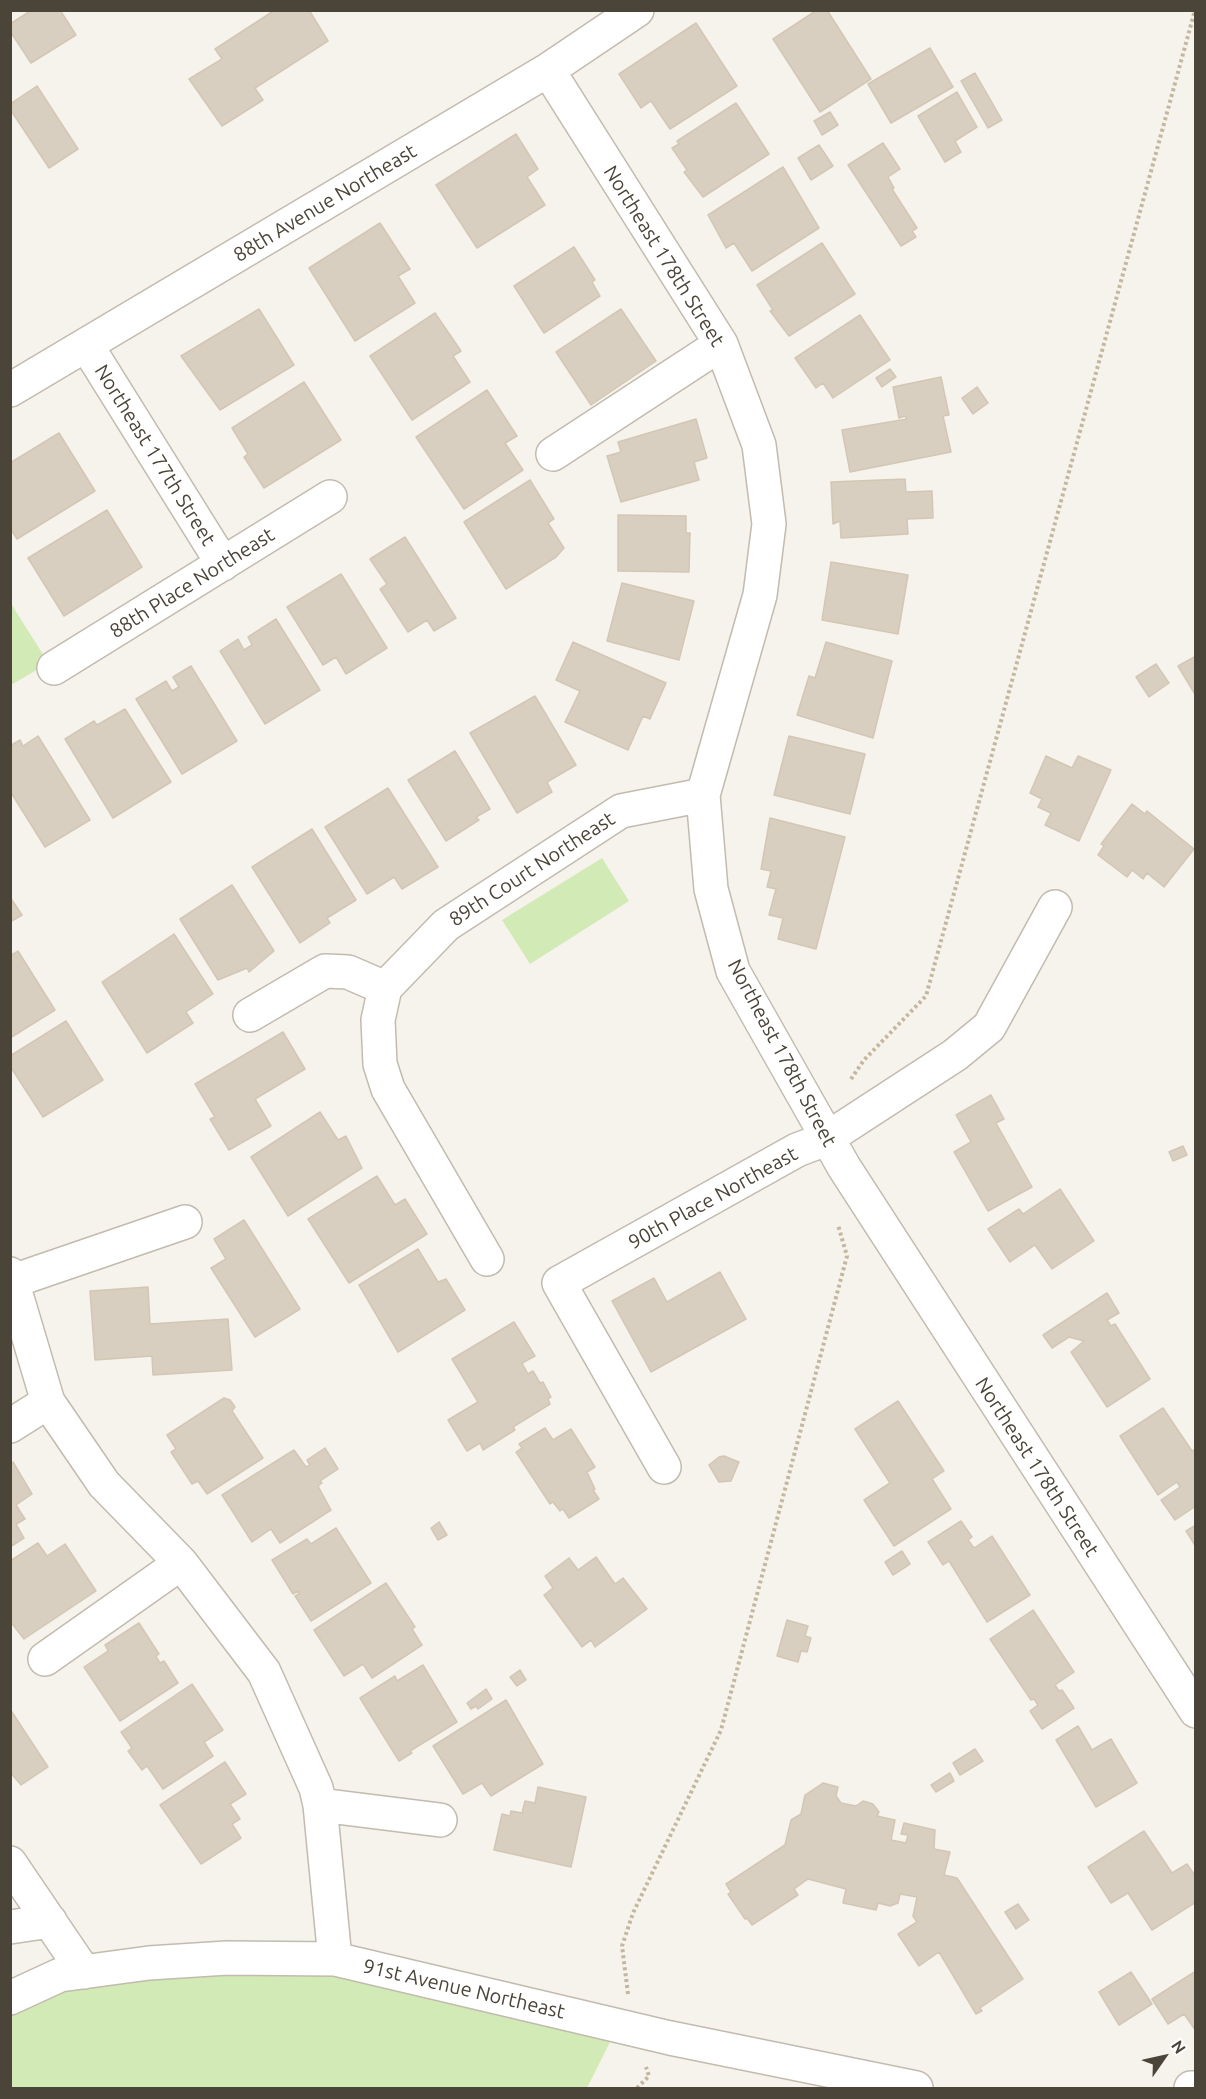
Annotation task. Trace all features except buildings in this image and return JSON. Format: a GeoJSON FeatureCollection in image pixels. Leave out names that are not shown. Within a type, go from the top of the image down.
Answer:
{"type":"FeatureCollection","features":[{"type":"Feature","properties":{"kind":"street","name":"88th Avenue Northeast"},"geometry":{"type":"LineString","coordinates":[[15,378],[87,346],[548,70],[637,10]]}},
{"type":"Feature","properties":{"kind":"street","name":"Northeast 178th Street"},"geometry":{"type":"LineString","coordinates":[[548,70],[721,344],[759,446],[768,524],[760,595],[703,795],[711,889],[734,971],[826,1139],[1196,1711]]}},
{"type":"Feature","properties":{"kind":"street"},"geometry":{"type":"LineString","coordinates":[[553,454],[721,344]]}},
{"type":"Feature","properties":{"kind":"street","name":"Northeast 177th Street"},"geometry":{"type":"LineString","coordinates":[[87,346],[224,564]]}},
{"type":"Feature","properties":{"kind":"street","name":"88th Place Northeast"},"geometry":{"type":"LineString","coordinates":[[54,668],[330,497]]}},
{"type":"Feature","properties":{"kind":"street","name":"89th Court Northeast"},"geometry":{"type":"LineString","coordinates":[[385,988],[446,925],[621,811],[703,795]]}},
{"type":"Feature","properties":{"kind":"street","name":"90th Place Northeast"},"geometry":{"type":"LineString","coordinates":[[664,1467],[560,1283],[797,1150],[826,1139],[955,1055],[989,1027],[1054,907]]}},
{"type":"Feature","properties":{"kind":"street"},"geometry":{"type":"LineString","coordinates":[[250,1015],[325,971],[348,972],[385,988],[378,1020],[380,1064],[388,1089],[487,1259]]}},
{"type":"Feature","properties":{"kind":"street"},"geometry":{"type":"LineString","coordinates":[[185,1222],[12,1277],[48,1402],[104,1484],[181,1563],[264,1672],[316,1788],[320,1804],[335,1959]]}},
{"type":"Feature","properties":{"kind":"street"},"geometry":{"type":"LineString","coordinates":[[10,1426],[48,1402]]}},
{"type":"Feature","properties":{"kind":"street"},"geometry":{"type":"LineString","coordinates":[[45,1659],[181,1563]]}},
{"type":"Feature","properties":{"kind":"street"},"geometry":{"type":"LineString","coordinates":[[320,1804],[440,1820]]}},
{"type":"Feature","properties":{"kind":"street"},"geometry":{"type":"LineString","coordinates":[[10,1863],[84,1972]]}},
{"type":"Feature","properties":{"kind":"street"},"geometry":{"type":"LineString","coordinates":[[10,1928],[50,1921]]}},
{"type":"Feature","properties":{"kind":"street","name":"91st Avenue Northeast"},"geometry":{"type":"LineString","coordinates":[[10,1998],[60,1975],[148,1963],[227,1958],[335,1959],[670,2038],[916,2088]]}},
{"type":"Feature","properties":{"kind":"green space"},"geometry":{"type":"Polygon","coordinates":[[[10,602],[44,656],[37,660],[40,668],[11,685],[10,602]]]}},
{"type":"Feature","properties":{"kind":"green space"},"geometry":{"type":"Polygon","coordinates":[[[602,858],[629,901],[530,964],[502,920],[602,858]]]}},
{"type":"Feature","properties":{"kind":"green space"},"geometry":{"type":"Polygon","coordinates":[[[335,1959],[619,2024],[587,2088],[11,2088],[10,1998],[60,1975],[335,1959]]]}}]}
